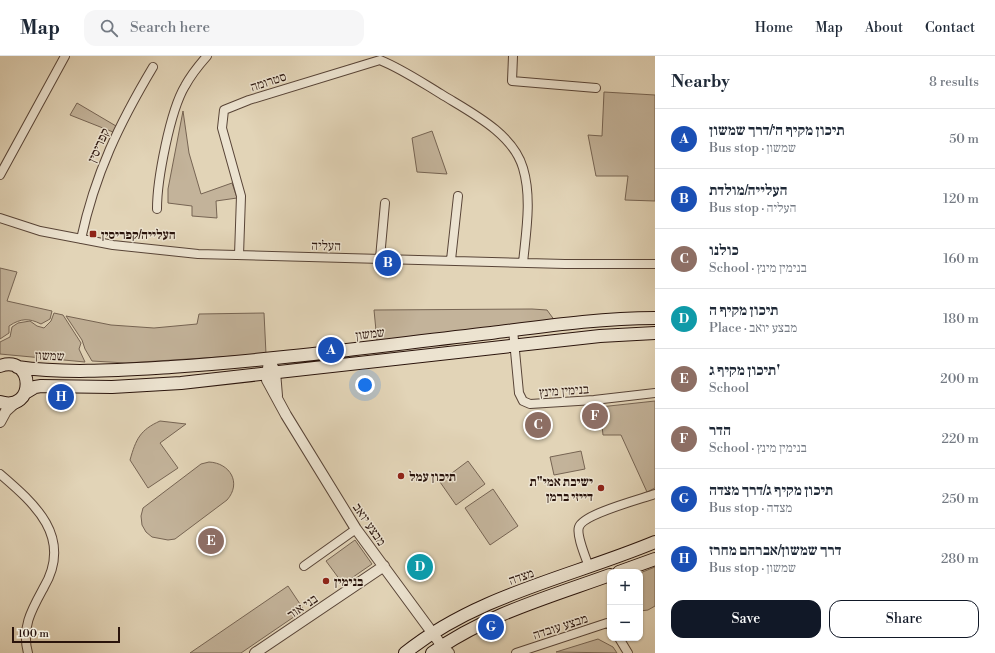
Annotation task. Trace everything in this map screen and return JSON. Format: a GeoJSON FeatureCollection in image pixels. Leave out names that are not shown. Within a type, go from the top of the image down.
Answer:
{"type":"FeatureCollection","features":[{"type":"Feature","properties":{"kind":"main road","name":"שמשון"},"geometry":{"type":"LineString","coordinates":[[1,365],[50,370],[129,369],[269,358],[599,320],[655,318]]}},
{"type":"Feature","properties":{"kind":"main road"},"geometry":{"type":"LineString","coordinates":[[0,402],[7,404],[16,402],[25,393],[35,387],[41,386],[145,386],[600,336],[655,333]]}},
{"type":"Feature","properties":{"kind":"main road"},"geometry":{"type":"LineString","coordinates":[[17,366],[22,370],[26,378],[27,387],[25,393]]}},
{"type":"Feature","properties":{"kind":"main road","name":"מצדה"},"geometry":{"type":"LineString","coordinates":[[405,653],[433,632],[455,619],[498,600],[655,542]]}},
{"type":"Feature","properties":{"kind":"main road"},"geometry":{"type":"LineString","coordinates":[[627,569],[655,558]]}},
{"type":"Feature","properties":{"kind":"main road"},"geometry":{"type":"LineString","coordinates":[[432,653],[446,649],[479,625],[504,614],[607,576]]}},
{"type":"Feature","properties":{"kind":"street"},"geometry":{"type":"LineString","coordinates":[[0,175],[65,56]]}},
{"type":"Feature","properties":{"kind":"street"},"geometry":{"type":"LineString","coordinates":[[157,209],[161,173],[176,105],[184,86],[207,56]]}},
{"type":"Feature","properties":{"kind":"street"},"geometry":{"type":"LineString","coordinates":[[513,56],[512,82],[596,88]]}},
{"type":"Feature","properties":{"kind":"street","name":"סטרומה"},"geometry":{"type":"LineString","coordinates":[[239,255],[241,196],[222,128],[224,110],[232,106],[380,60],[400,68],[480,119],[501,136],[515,151],[523,167],[527,186],[523,263]]}},
{"type":"Feature","properties":{"kind":"street","name":"קפריסין"},"geometry":{"type":"LineString","coordinates":[[81,239],[88,203],[102,166],[132,103],[153,67]]}},
{"type":"Feature","properties":{"kind":"street"},"geometry":{"type":"LineString","coordinates":[[451,260],[458,196]]}},
{"type":"Feature","properties":{"kind":"street"},"geometry":{"type":"LineString","coordinates":[[380,258],[385,203]]}},
{"type":"Feature","properties":{"kind":"street","name":"העליה"},"geometry":{"type":"LineString","coordinates":[[0,218],[40,230],[81,239],[160,251],[198,254],[523,263],[655,264]]}},
{"type":"Feature","properties":{"kind":"street","name":"בנימין מינץ"},"geometry":{"type":"LineString","coordinates":[[513,330],[513,346],[519,393],[523,401],[530,404],[594,400],[655,393]]}},
{"type":"Feature","properties":{"kind":"street","name":"מבצע יואב"},"geometry":{"type":"LineString","coordinates":[[269,358],[270,373],[268,386],[356,529],[446,649]]}},
{"type":"Feature","properties":{"kind":"street"},"geometry":{"type":"LineString","coordinates":[[0,422],[6,411],[16,402]]}},
{"type":"Feature","properties":{"kind":"street"},"geometry":{"type":"LineString","coordinates":[[0,474],[36,507],[44,518],[53,539],[54,554],[52,569],[45,586],[32,608],[27,623],[25,639],[28,653]]}},
{"type":"Feature","properties":{"kind":"street"},"geometry":{"type":"LineString","coordinates":[[589,567],[578,533],[582,522],[598,513],[655,494]]}},
{"type":"Feature","properties":{"kind":"street"},"geometry":{"type":"LineString","coordinates":[[304,566],[356,529]]}},
{"type":"Feature","properties":{"kind":"street","name":"בני אור"},"geometry":{"type":"LineString","coordinates":[[256,653],[384,566]]}},
{"type":"Feature","properties":{"kind":"street","name":"מבצע עובדה"},"geometry":{"type":"LineString","coordinates":[[516,653],[607,623]]}},
{"type":"Feature","properties":{"kind":"street"},"geometry":{"type":"LineString","coordinates":[[621,641],[628,653]]}},
{"type":"Feature","properties":{"kind":"shaded area"},"geometry":{"type":"Polygon","coordinates":[[[604,92],[655,95],[655,201],[625,200],[628,176],[596,176],[588,135],[602,136],[604,92]]]}},
{"type":"Feature","properties":{"kind":"shaded area"},"geometry":{"type":"Polygon","coordinates":[[[77,103],[116,126],[113,132],[70,115],[77,103]]]}},
{"type":"Feature","properties":{"kind":"shaded area"},"geometry":{"type":"Polygon","coordinates":[[[183,111],[189,153],[201,194],[232,183],[237,198],[216,201],[217,218],[192,216],[192,206],[168,203],[168,189],[183,111]]]}},
{"type":"Feature","properties":{"kind":"shaded area"},"geometry":{"type":"Polygon","coordinates":[[[432,131],[447,174],[417,172],[412,138],[432,131]]]}},
{"type":"Feature","properties":{"kind":"shaded area"},"geometry":{"type":"Polygon","coordinates":[[[0,268],[17,272],[7,301],[52,311],[50,319],[41,324],[29,320],[17,321],[9,326],[9,333],[0,339],[0,268]]]}},
{"type":"Feature","properties":{"kind":"shaded area"},"geometry":{"type":"Polygon","coordinates":[[[374,310],[547,310],[555,321],[377,341],[374,310]]]}},
{"type":"Feature","properties":{"kind":"shaded area"},"geometry":{"type":"Polygon","coordinates":[[[54,313],[63,315],[81,343],[79,349],[85,362],[0,354],[0,342],[10,337],[12,327],[18,323],[30,321],[37,326],[44,328],[51,321],[54,313]]]}},
{"type":"Feature","properties":{"kind":"shaded area"},"geometry":{"type":"Polygon","coordinates":[[[264,313],[266,354],[126,363],[92,361],[82,340],[66,316],[111,325],[154,328],[197,324],[199,314],[264,313]]]}},
{"type":"Feature","properties":{"kind":"shaded area"},"geometry":{"type":"Polygon","coordinates":[[[655,401],[655,488],[647,492],[621,435],[603,435],[600,407],[655,401]]]}},
{"type":"Feature","properties":{"kind":"shaded area"},"geometry":{"type":"Polygon","coordinates":[[[160,421],[186,424],[160,443],[178,468],[148,488],[130,460],[134,446],[143,432],[153,424],[160,421]]]}},
{"type":"Feature","properties":{"kind":"shaded area"},"geometry":{"type":"Polygon","coordinates":[[[581,451],[585,469],[554,475],[550,457],[581,451]]]}},
{"type":"Feature","properties":{"kind":"shaded area"},"geometry":{"type":"Polygon","coordinates":[[[468,461],[485,484],[456,505],[440,482],[468,461]]]}},
{"type":"Feature","properties":{"kind":"shaded area"},"geometry":{"type":"Polygon","coordinates":[[[209,462],[223,466],[232,475],[233,487],[227,500],[175,539],[168,540],[152,537],[146,532],[142,525],[141,516],[143,508],[201,464],[209,462]]]}},
{"type":"Feature","properties":{"kind":"shaded area"},"geometry":{"type":"Polygon","coordinates":[[[493,489],[518,526],[490,545],[465,508],[493,489]]]}},
{"type":"Feature","properties":{"kind":"shaded area"},"geometry":{"type":"Polygon","coordinates":[[[355,540],[372,564],[343,584],[326,561],[355,540]]]}},
{"type":"Feature","properties":{"kind":"shaded area"},"geometry":{"type":"Polygon","coordinates":[[[655,567],[655,606],[648,610],[643,611],[643,605],[643,572],[655,567]]]}},
{"type":"Feature","properties":{"kind":"shaded area"},"geometry":{"type":"Polygon","coordinates":[[[288,586],[304,610],[241,653],[190,653],[288,586]]]}},
{"type":"Feature","properties":{"kind":"shaded area"},"geometry":{"type":"Polygon","coordinates":[[[598,639],[613,647],[617,653],[556,652],[598,639]]]}},
{"type":"Feature","properties":{"kind":"place","name":"העלייה/קפריסין"},"geometry":{"type":"Point","coordinates":[93,234]}},
{"type":"Feature","properties":{"kind":"place","name":"העלייה/מולדת"},"geometry":{"type":"Point","coordinates":[388,263]}},
{"type":"Feature","properties":{"kind":"place","name":"תיכון מקיף ה׳/דרך שמשון"},"geometry":{"type":"Point","coordinates":[331,350]}},
{"type":"Feature","properties":{"kind":"place","name":"דרך שמשון/אברהם מחרז"},"geometry":{"type":"Point","coordinates":[61,397]}},
{"type":"Feature","properties":{"kind":"place","name":"הדר"},"geometry":{"type":"Point","coordinates":[595,416]}},
{"type":"Feature","properties":{"kind":"place","name":"כולנו"},"geometry":{"type":"Point","coordinates":[538,425]}},
{"type":"Feature","properties":{"kind":"place","name":"תיכון עמל"},"geometry":{"type":"Point","coordinates":[401,476]}},
{"type":"Feature","properties":{"kind":"place","name":"ישיבת אמי\"ת דייזי ברמן"},"geometry":{"type":"Point","coordinates":[601,488]}},
{"type":"Feature","properties":{"kind":"place","name":"תיכון מקיף ג'"},"geometry":{"type":"Point","coordinates":[211,541]}},
{"type":"Feature","properties":{"kind":"place","name":"תיכון מקיף ה"},"geometry":{"type":"Point","coordinates":[420,567]}},
{"type":"Feature","properties":{"kind":"place","name":"בנימין"},"geometry":{"type":"Point","coordinates":[326,581]}},
{"type":"Feature","properties":{"kind":"place","name":"תיכון מקיף ג/דרך מצדה"},"geometry":{"type":"Point","coordinates":[491,627]}}]}
